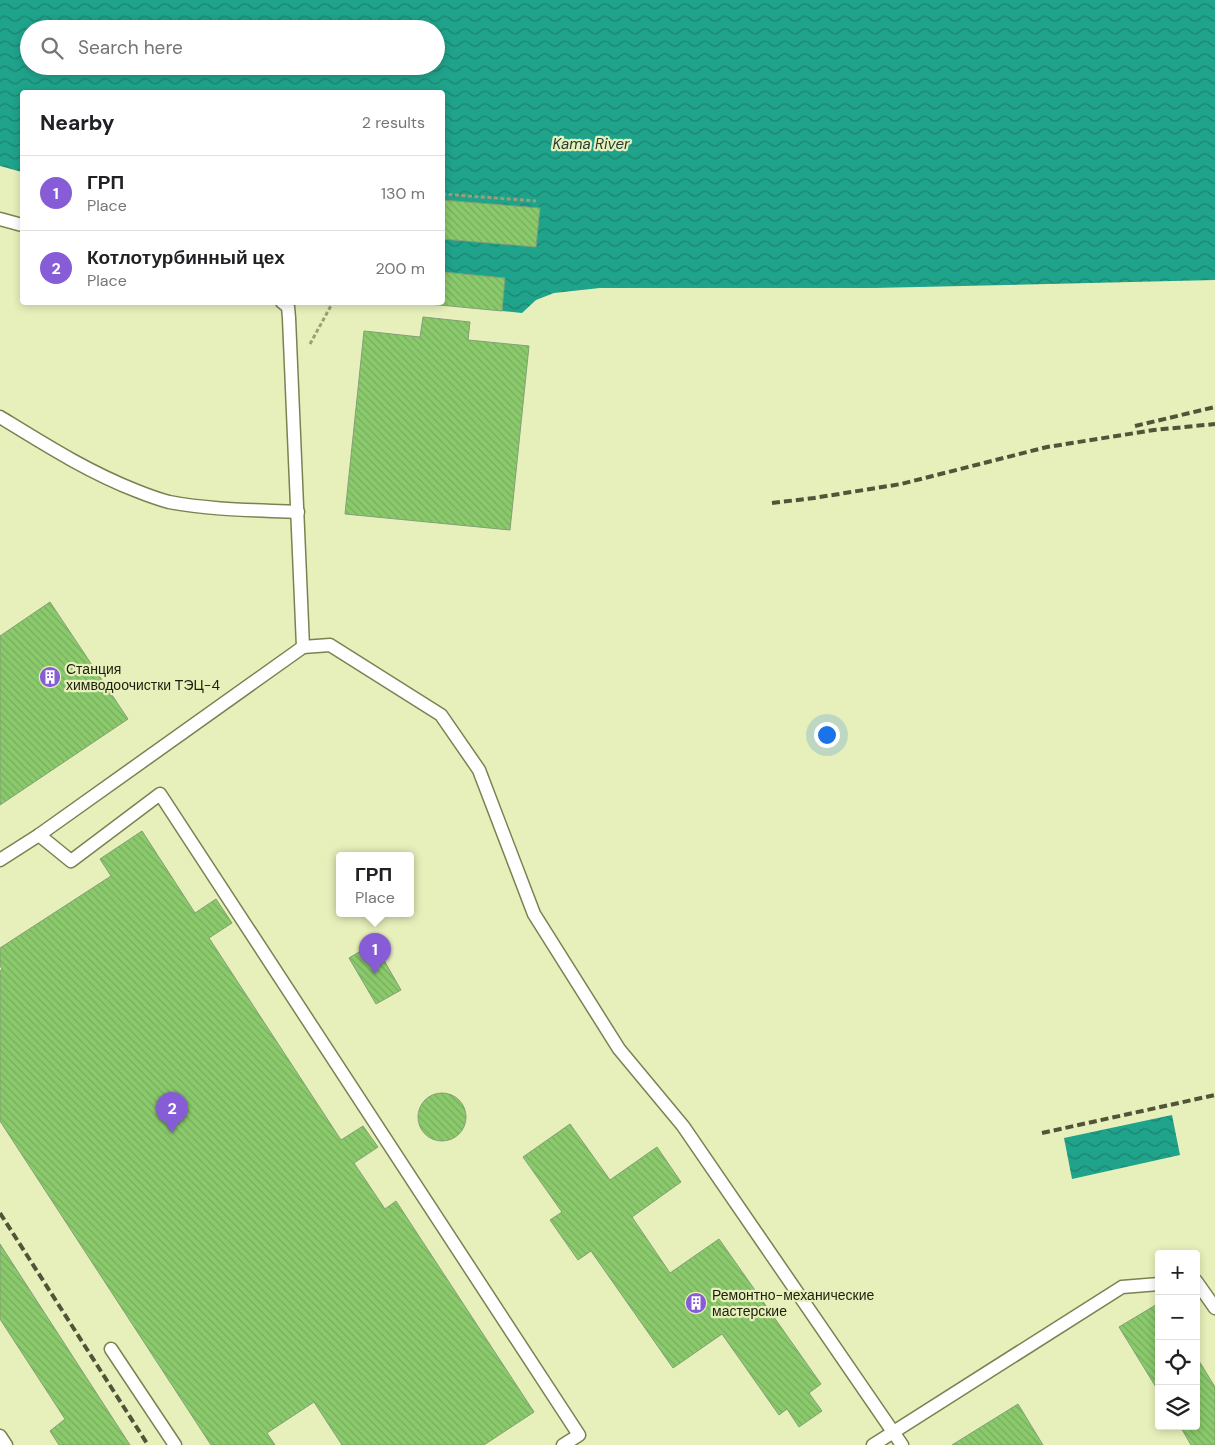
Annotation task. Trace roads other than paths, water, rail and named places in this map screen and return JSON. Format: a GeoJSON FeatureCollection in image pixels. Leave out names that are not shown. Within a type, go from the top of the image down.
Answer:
{"type":"FeatureCollection","features":[{"type":"Feature","properties":{"kind":"lane"},"geometry":{"type":"LineString","coordinates":[[0,219],[20,224]]}},
{"type":"Feature","properties":{"kind":"lane"},"geometry":{"type":"LineString","coordinates":[[286,305],[288,307],[289,318],[303,647]]}},
{"type":"Feature","properties":{"kind":"lane"},"geometry":{"type":"LineString","coordinates":[[0,416],[96,474],[168,502],[213,508],[298,512]]}},
{"type":"Feature","properties":{"kind":"lane"},"geometry":{"type":"LineString","coordinates":[[0,860],[39,835],[303,647],[330,645],[441,715],[479,770],[534,914],[619,1050],[683,1126],[902,1445]]}},
{"type":"Feature","properties":{"kind":"lane"},"geometry":{"type":"LineString","coordinates":[[39,835],[71,861],[160,794],[579,1435],[563,1445]]}},
{"type":"Feature","properties":{"kind":"lane"},"geometry":{"type":"LineString","coordinates":[[873,1445],[1122,1287],[1155,1284]]}},
{"type":"Feature","properties":{"kind":"lane"},"geometry":{"type":"LineString","coordinates":[[1200,1287],[1215,1308]]}},
{"type":"Feature","properties":{"kind":"lane"},"geometry":{"type":"LineString","coordinates":[[111,1350],[176,1445]]}},
{"type":"Feature","properties":{"kind":"lane"},"geometry":{"type":"LineString","coordinates":[[0,1436],[6,1445]]}},
{"type":"Feature","properties":{"kind":"water","name":"Kama River"},"geometry":{"type":"Polygon","coordinates":[[[0,0],[1215,0],[1215,280],[875,288],[600,288],[554,293],[536,300],[522,313],[502,311],[504,278],[445,272],[445,90],[20,90],[20,171],[0,166],[0,0]]]}},
{"type":"Feature","properties":{"kind":"water"},"geometry":{"type":"Polygon","coordinates":[[[1172,1115],[1180,1155],[1072,1179],[1064,1138],[1172,1115]]]}},
{"type":"Feature","properties":{"kind":"railway"},"geometry":{"type":"LineString","coordinates":[[1135,426],[1215,407]]}},
{"type":"Feature","properties":{"kind":"railway"},"geometry":{"type":"LineString","coordinates":[[772,503],[901,484],[1047,447],[1154,430],[1215,424]]}},
{"type":"Feature","properties":{"kind":"railway"},"geometry":{"type":"LineString","coordinates":[[1042,1133],[1215,1095]]}},
{"type":"Feature","properties":{"kind":"railway"},"geometry":{"type":"LineString","coordinates":[[0,1213],[148,1445]]}},
{"type":"Feature","properties":{"kind":"place","name":"Станция химводоочистки ТЭЦ-4"},"geometry":{"type":"Point","coordinates":[50,677]}},
{"type":"Feature","properties":{"kind":"place","name":"ГРП"},"geometry":{"type":"Point","coordinates":[375,974]}},
{"type":"Feature","properties":{"kind":"place","name":"Котлотурбинный цех"},"geometry":{"type":"Point","coordinates":[172,1133]}},
{"type":"Feature","properties":{"kind":"place","name":"Ремонтно-механические мастерские"},"geometry":{"type":"Point","coordinates":[696,1303]}}]}
